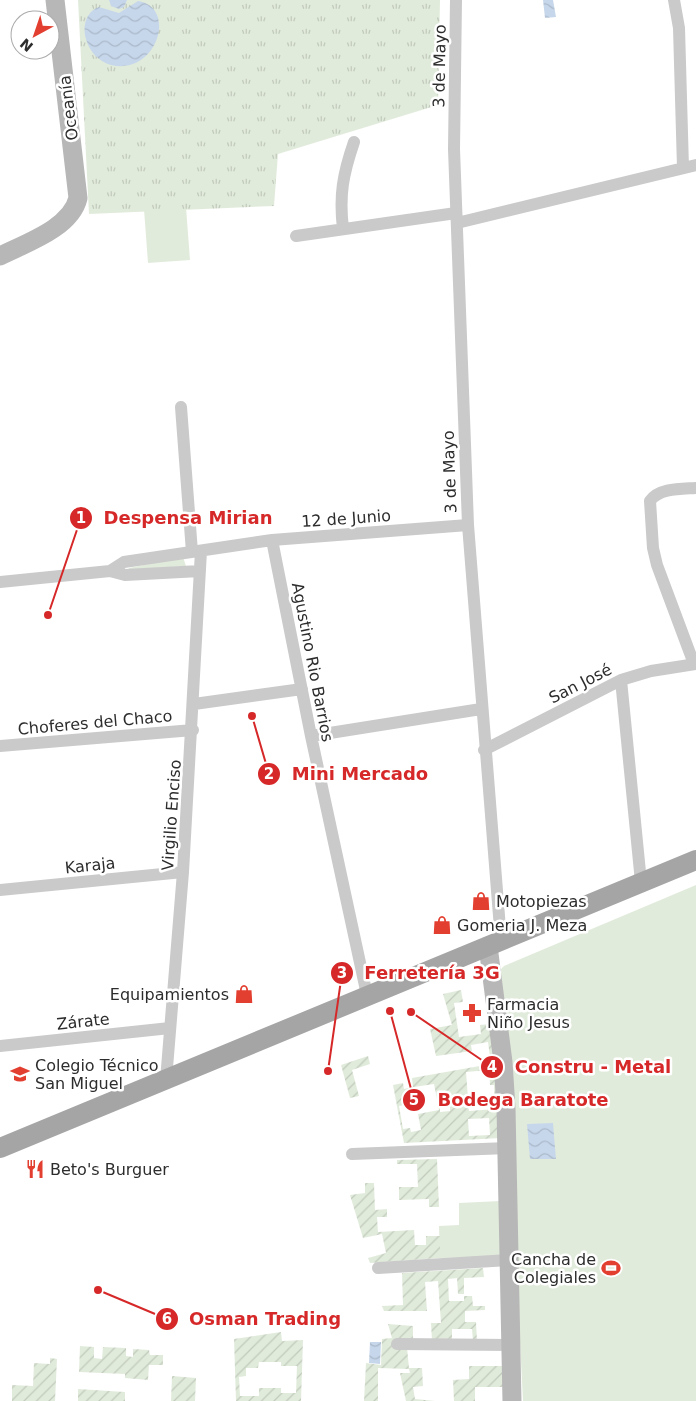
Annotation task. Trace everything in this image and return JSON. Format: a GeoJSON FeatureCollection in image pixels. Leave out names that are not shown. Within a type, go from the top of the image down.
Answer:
{"type":"FeatureCollection","features":[{"type":"Feature","properties":{"kind":"main road"},"geometry":{"type":"LineString","coordinates":[[0,1148],[696,860]]}},
{"type":"Feature","properties":{"kind":"street","name":"Oceanía"},"geometry":{"type":"LineString","coordinates":[[0,256],[60,225],[72,215],[78,198],[55,0]]}},
{"type":"Feature","properties":{"kind":"street","name":"3 de Mayo"},"geometry":{"type":"LineString","coordinates":[[456,0],[454,149],[468,525],[495,944]]}},
{"type":"Feature","properties":{"kind":"street"},"geometry":{"type":"LineString","coordinates":[[296,236],[343,229],[457,218],[690,166],[674,0]]}},
{"type":"Feature","properties":{"kind":"street"},"geometry":{"type":"LineString","coordinates":[[343,229],[341,193],[343,173],[354,142]]}},
{"type":"Feature","properties":{"kind":"street","name":"Virgilio Enciso"},"geometry":{"type":"LineString","coordinates":[[166,1080],[183,872],[194,704],[200,571],[181,407]]}},
{"type":"Feature","properties":{"kind":"street"},"geometry":{"type":"LineString","coordinates":[[695,664],[655,556],[650,501],[656,494],[664,491],[696,488]]}},
{"type":"Feature","properties":{"kind":"street","name":"12 de Junio"},"geometry":{"type":"LineString","coordinates":[[110,571],[124,562],[272,540],[468,525]]}},
{"type":"Feature","properties":{"kind":"street","name":"Agustino Rio Barrios"},"geometry":{"type":"LineString","coordinates":[[272,540],[311,736],[367,995]]}},
{"type":"Feature","properties":{"kind":"street","name":"12 de Junio"},"geometry":{"type":"LineString","coordinates":[[0,582],[110,571],[125,575],[200,571]]}},
{"type":"Feature","properties":{"kind":"street","name":"San José"},"geometry":{"type":"LineString","coordinates":[[484,750],[621,680],[695,664]]}},
{"type":"Feature","properties":{"kind":"street"},"geometry":{"type":"LineString","coordinates":[[621,680],[641,882]]}},
{"type":"Feature","properties":{"kind":"street"},"geometry":{"type":"LineString","coordinates":[[194,704],[302,689]]}},
{"type":"Feature","properties":{"kind":"street"},"geometry":{"type":"LineString","coordinates":[[311,736],[480,709]]}},
{"type":"Feature","properties":{"kind":"street","name":"Choferes del Chaco"},"geometry":{"type":"LineString","coordinates":[[0,746],[192,730]]}},
{"type":"Feature","properties":{"kind":"street","name":"Karaja"},"geometry":{"type":"LineString","coordinates":[[0,890],[183,872]]}},
{"type":"Feature","properties":{"kind":"street"},"geometry":{"type":"LineString","coordinates":[[495,944],[508,1148],[509,1260],[513,1345],[512,1401]]}},
{"type":"Feature","properties":{"kind":"street","name":"Zárate"},"geometry":{"type":"LineString","coordinates":[[0,1046],[170,1028]]}},
{"type":"Feature","properties":{"kind":"street"},"geometry":{"type":"LineString","coordinates":[[352,1154],[508,1148]]}},
{"type":"Feature","properties":{"kind":"street"},"geometry":{"type":"LineString","coordinates":[[378,1268],[509,1260]]}},
{"type":"Feature","properties":{"kind":"street"},"geometry":{"type":"LineString","coordinates":[[397,1344],[513,1345]]}},
{"type":"Feature","properties":{"kind":"green space"},"geometry":{"type":"Polygon","coordinates":[[[78,0],[440,0],[438,105],[278,154],[274,206],[89,214],[78,0]]]}},
{"type":"Feature","properties":{"kind":"green space"},"geometry":{"type":"Polygon","coordinates":[[[185,194],[190,260],[148,263],[143,196],[185,194]]]}},
{"type":"Feature","properties":{"kind":"green space"},"geometry":{"type":"Polygon","coordinates":[[[183,557],[186,566],[128,570],[129,568],[183,557]]]}},
{"type":"Feature","properties":{"kind":"green space"},"geometry":{"type":"Polygon","coordinates":[[[696,885],[696,1401],[523,1401],[501,969],[504,966],[696,885]]]}},
{"type":"Feature","properties":{"kind":"green space"},"geometry":{"type":"Polygon","coordinates":[[[461,990],[463,1002],[454,1003],[459,1037],[481,1034],[480,1025],[491,1024],[501,1138],[404,1143],[393,1085],[403,1083],[404,1089],[413,1087],[412,1078],[491,1064],[488,1042],[471,1045],[472,1051],[436,1056],[430,1029],[452,1025],[443,994],[461,990]],[[489,1070],[466,1072],[469,1111],[495,1109],[494,1085],[490,1085],[489,1070]],[[434,1084],[414,1087],[416,1103],[399,1106],[403,1129],[410,1128],[411,1132],[421,1130],[418,1114],[439,1110],[434,1084]],[[440,1094],[440,1112],[450,1111],[450,1094],[440,1094]],[[489,1118],[468,1119],[469,1136],[490,1135],[489,1118]]]}},
{"type":"Feature","properties":{"kind":"green space"},"geometry":{"type":"Polygon","coordinates":[[[368,1056],[370,1064],[352,1070],[359,1096],[350,1098],[341,1065],[368,1056]]]}},
{"type":"Feature","properties":{"kind":"green space"},"geometry":{"type":"Polygon","coordinates":[[[437,1159],[439,1207],[429,1207],[429,1199],[399,1200],[399,1187],[418,1187],[417,1164],[397,1164],[397,1160],[437,1159]]]}},
{"type":"Feature","properties":{"kind":"green space"},"geometry":{"type":"Polygon","coordinates":[[[365,1183],[374,1183],[375,1210],[387,1209],[387,1217],[377,1217],[378,1232],[414,1230],[415,1245],[426,1245],[426,1236],[440,1236],[440,1258],[370,1263],[368,1258],[386,1253],[382,1234],[363,1238],[350,1195],[365,1193],[365,1183]]]}},
{"type":"Feature","properties":{"kind":"green space"},"geometry":{"type":"Polygon","coordinates":[[[500,1201],[502,1257],[440,1258],[439,1226],[459,1225],[459,1203],[500,1201]]]}},
{"type":"Feature","properties":{"kind":"green space"},"geometry":{"type":"Polygon","coordinates":[[[483,1268],[484,1277],[464,1278],[464,1294],[458,1294],[457,1278],[448,1279],[449,1301],[464,1301],[464,1296],[472,1296],[473,1306],[485,1306],[485,1310],[465,1311],[465,1322],[476,1322],[477,1341],[473,1341],[472,1329],[452,1329],[452,1341],[432,1341],[431,1323],[441,1323],[438,1281],[425,1282],[427,1311],[384,1311],[382,1306],[403,1305],[402,1273],[483,1268]]]}},
{"type":"Feature","properties":{"kind":"green space"},"geometry":{"type":"Polygon","coordinates":[[[388,1324],[413,1326],[413,1340],[407,1348],[409,1368],[422,1368],[423,1386],[413,1387],[415,1399],[435,1401],[406,1401],[400,1373],[410,1373],[409,1369],[378,1368],[378,1401],[364,1401],[366,1363],[381,1365],[382,1339],[392,1338],[388,1324]]]}},
{"type":"Feature","properties":{"kind":"green space"},"geometry":{"type":"Polygon","coordinates":[[[281,1332],[282,1341],[303,1340],[301,1401],[236,1401],[234,1339],[281,1332]],[[259,1362],[258,1368],[246,1368],[246,1376],[239,1377],[240,1396],[259,1396],[259,1388],[281,1388],[281,1393],[296,1393],[297,1366],[281,1366],[281,1362],[259,1362]]]}},
{"type":"Feature","properties":{"kind":"green space"},"geometry":{"type":"Polygon","coordinates":[[[80,1346],[94,1347],[94,1358],[102,1359],[103,1347],[126,1348],[126,1356],[133,1357],[133,1349],[149,1350],[150,1355],[163,1355],[163,1365],[149,1365],[148,1380],[125,1378],[125,1374],[79,1372],[80,1346]]]}},
{"type":"Feature","properties":{"kind":"green space"},"geometry":{"type":"Polygon","coordinates":[[[50,1358],[57,1359],[55,1401],[12,1401],[12,1385],[33,1386],[34,1363],[50,1364],[50,1358]]]}},
{"type":"Feature","properties":{"kind":"green space"},"geometry":{"type":"Polygon","coordinates":[[[469,1366],[506,1366],[506,1387],[475,1387],[475,1401],[454,1401],[453,1380],[469,1379],[469,1366]]]}},
{"type":"Feature","properties":{"kind":"green space"},"geometry":{"type":"Polygon","coordinates":[[[172,1376],[196,1378],[195,1401],[171,1401],[172,1376]]]}},
{"type":"Feature","properties":{"kind":"green space"},"geometry":{"type":"Polygon","coordinates":[[[78,1389],[125,1392],[125,1401],[78,1401],[78,1389]]]}},
{"type":"Feature","properties":{"kind":"water"},"geometry":{"type":"Polygon","coordinates":[[[109,0],[127,0],[124,7],[119,9],[111,6],[109,0]]]}},
{"type":"Feature","properties":{"kind":"water"},"geometry":{"type":"Polygon","coordinates":[[[543,0],[553,0],[556,17],[545,18],[543,0]]]}},
{"type":"Feature","properties":{"kind":"water"},"geometry":{"type":"Polygon","coordinates":[[[138,1],[150,6],[157,15],[159,27],[157,39],[150,51],[140,60],[127,66],[111,65],[102,61],[92,52],[87,43],[85,25],[88,16],[99,7],[119,13],[138,1]]]}},
{"type":"Feature","properties":{"kind":"water"},"geometry":{"type":"Polygon","coordinates":[[[553,1123],[556,1159],[530,1159],[527,1124],[553,1123]]]}},
{"type":"Feature","properties":{"kind":"water"},"geometry":{"type":"Polygon","coordinates":[[[370,1342],[381,1342],[380,1364],[369,1363],[370,1342]]]}},
{"type":"Feature","properties":{"kind":"place","name":"Despensa Mirian"},"geometry":{"type":"Point","coordinates":[48,615]}},
{"type":"Feature","properties":{"kind":"place","name":"Mini Mercado"},"geometry":{"type":"Point","coordinates":[252,716]}},
{"type":"Feature","properties":{"kind":"place","name":"Motopiezas"},"geometry":{"type":"Point","coordinates":[481,901]}},
{"type":"Feature","properties":{"kind":"place","name":"Gomeria J. Meza"},"geometry":{"type":"Point","coordinates":[442,925]}},
{"type":"Feature","properties":{"kind":"place","name":"Equipamientos"},"geometry":{"type":"Point","coordinates":[244,994]}},
{"type":"Feature","properties":{"kind":"place","name":"Bodega Baratote"},"geometry":{"type":"Point","coordinates":[390,1011]}},
{"type":"Feature","properties":{"kind":"place","name":"Constru - Metal"},"geometry":{"type":"Point","coordinates":[411,1012]}},
{"type":"Feature","properties":{"kind":"place","name":"Farmacia Niño Jesus"},"geometry":{"type":"Point","coordinates":[472,1013]}},
{"type":"Feature","properties":{"kind":"place","name":"Ferretería 3G"},"geometry":{"type":"Point","coordinates":[328,1071]}},
{"type":"Feature","properties":{"kind":"place","name":"Colegio Técnico San Miguel"},"geometry":{"type":"Point","coordinates":[20,1074]}},
{"type":"Feature","properties":{"kind":"place","name":"Beto's Burguer"},"geometry":{"type":"Point","coordinates":[35,1169]}},
{"type":"Feature","properties":{"kind":"place","name":"Cancha de Colegiales"},"geometry":{"type":"Point","coordinates":[611,1268]}},
{"type":"Feature","properties":{"kind":"place","name":"Osman Trading"},"geometry":{"type":"Point","coordinates":[98,1290]}}]}
